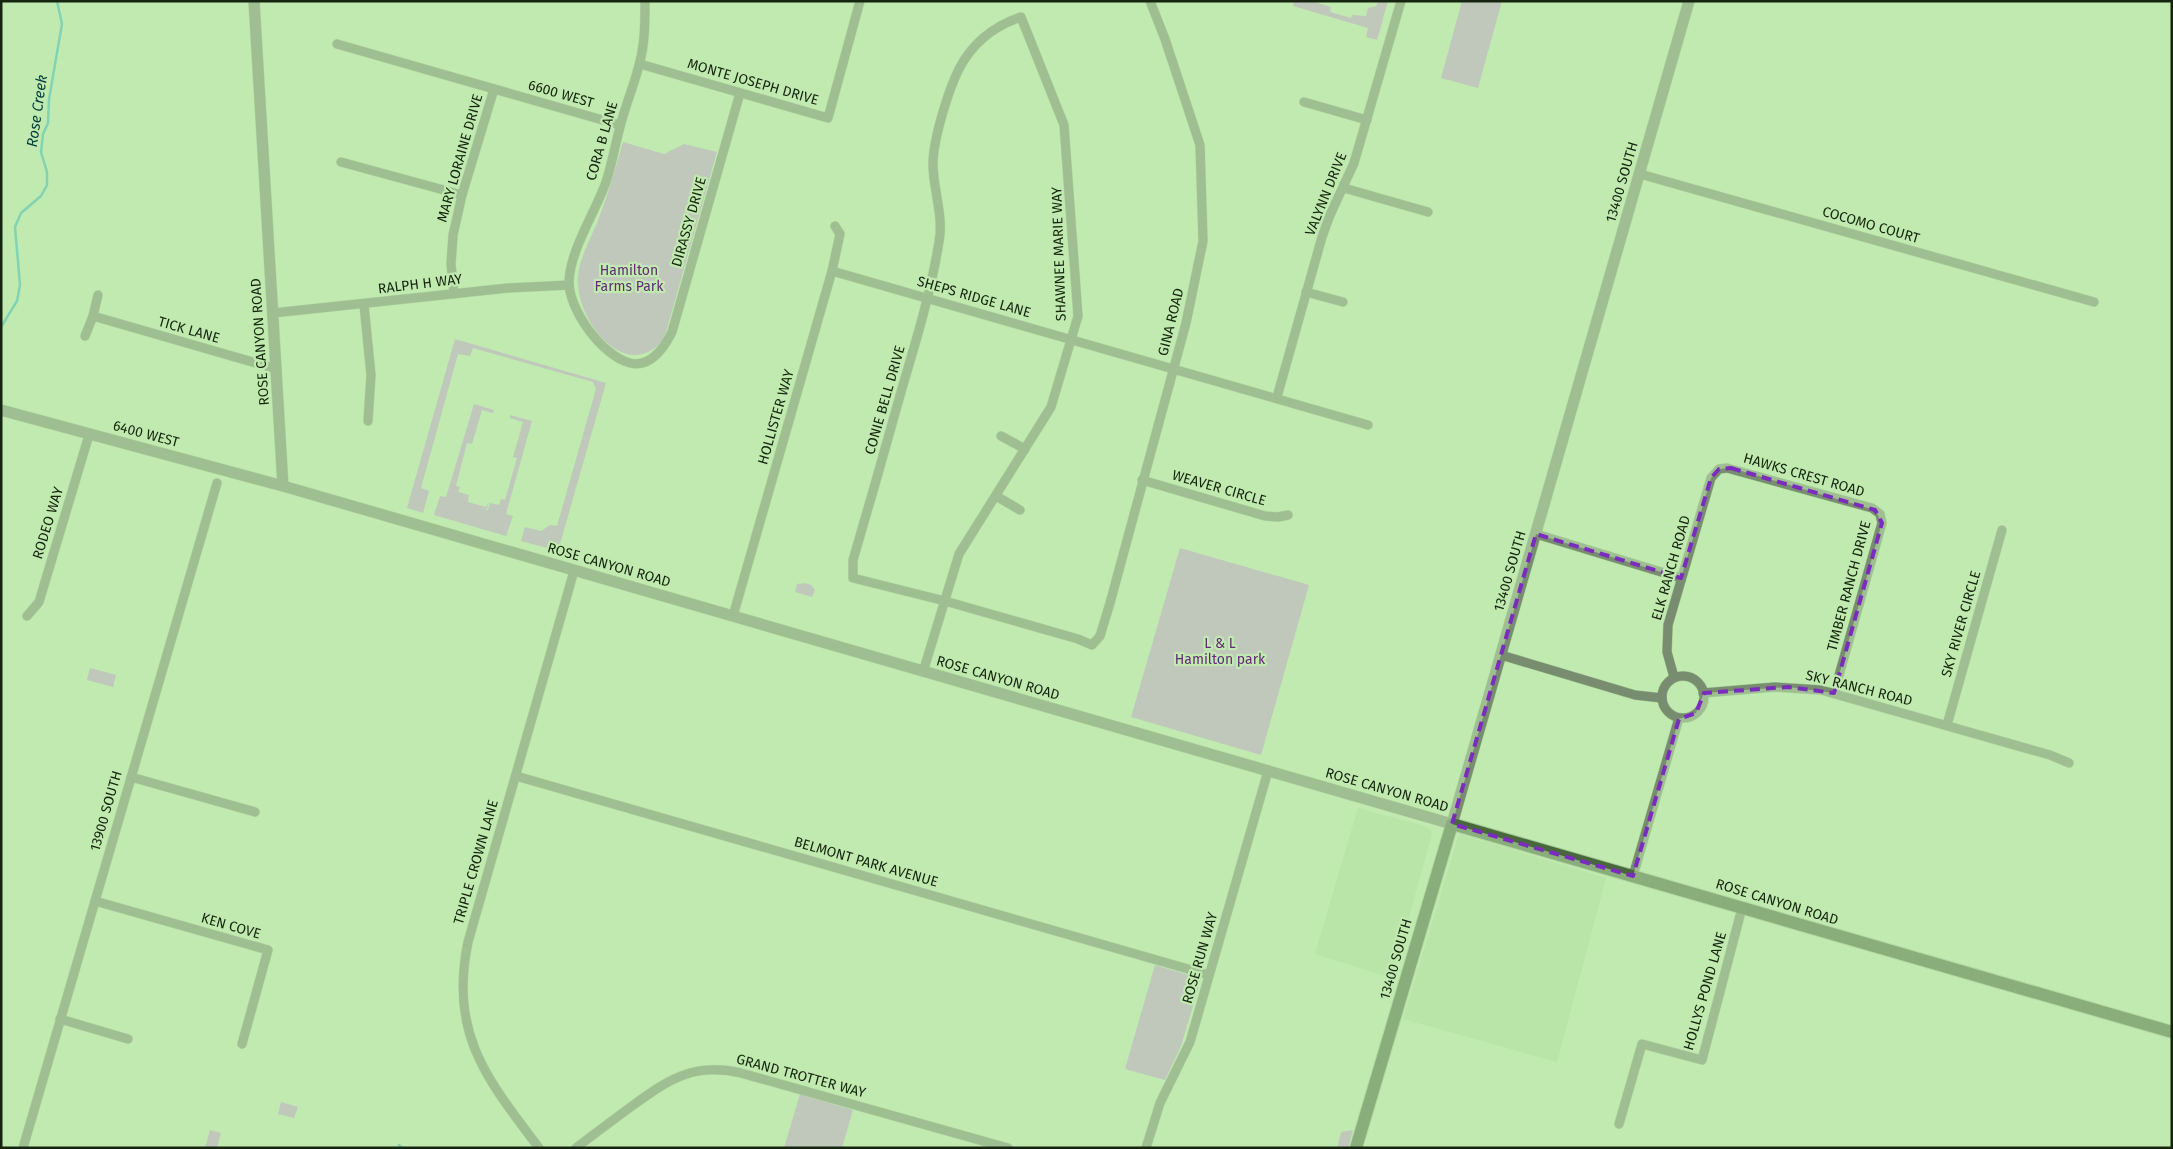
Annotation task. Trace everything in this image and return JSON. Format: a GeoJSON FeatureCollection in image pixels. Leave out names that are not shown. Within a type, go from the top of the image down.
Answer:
{"type":"FeatureCollection","features":[{"type":"Feature","properties":{"kind":"main road","name":"ROSE CANYON ROAD"},"geometry":{"type":"LineString","coordinates":[[1452,824],[2172,1032]]}},
{"type":"Feature","properties":{"kind":"main road","name":"13400 SOUTH"},"geometry":{"type":"LineString","coordinates":[[1356,1148],[1452,824]]}},
{"type":"Feature","properties":{"kind":"street","name":"ROSE CANYON ROAD"},"geometry":{"type":"LineString","coordinates":[[254,1],[283,486],[574,572],[733,616],[1452,824]]}},
{"type":"Feature","properties":{"kind":"street","name":"CORA B LANE"},"geometry":{"type":"LineString","coordinates":[[569,285],[576,254],[606,182],[620,125],[640,64],[645,33],[646,1]]}},
{"type":"Feature","properties":{"kind":"street","name":"MONTE JOSEPH DRIVE"},"geometry":{"type":"LineString","coordinates":[[640,64],[828,118],[860,1]]}},
{"type":"Feature","properties":{"kind":"street","name":"GINA ROAD"},"geometry":{"type":"LineString","coordinates":[[1092,645],[1100,636],[1186,323],[1203,241],[1200,145],[1165,39],[1150,1]]}},
{"type":"Feature","properties":{"kind":"street","name":"VALYNN DRIVE"},"geometry":{"type":"LineString","coordinates":[[1277,398],[1326,225],[1354,163],[1400,1]]}},
{"type":"Feature","properties":{"kind":"street","name":"13400 SOUTH"},"geometry":{"type":"LineString","coordinates":[[1452,824],[1640,174],[1686,2]]}},
{"type":"Feature","properties":{"kind":"street","name":"CONIE BELL DRIVE"},"geometry":{"type":"LineString","coordinates":[[1021,17],[1004,23],[982,38],[971,51],[959,69],[943,112],[933,163],[941,225],[940,240],[928,298],[853,560],[854,578],[945,601],[1078,639],[1092,645]]}},
{"type":"Feature","properties":{"kind":"street","name":"SHAWNEE MARIE WAY"},"geometry":{"type":"LineString","coordinates":[[924,672],[959,554],[1052,407],[1078,316],[1064,125],[1021,17]]}},
{"type":"Feature","properties":{"kind":"street","name":"6600 WEST"},"geometry":{"type":"LineString","coordinates":[[337,44],[620,125]]}},
{"type":"Feature","properties":{"kind":"street","name":"MARY LORAINE DRIVE"},"geometry":{"type":"LineString","coordinates":[[454,294],[451,264],[453,235],[462,195],[494,89]]}},
{"type":"Feature","properties":{"kind":"street","name":"DIRASSY DRIVE"},"geometry":{"type":"LineString","coordinates":[[569,285],[572,299],[583,323],[617,357],[630,363],[642,364],[663,349],[672,332],[740,93]]}},
{"type":"Feature","properties":{"kind":"street"},"geometry":{"type":"LineString","coordinates":[[1304,102],[1367,120]]}},
{"type":"Feature","properties":{"kind":"street"},"geometry":{"type":"LineString","coordinates":[[341,162],[462,195]]}},
{"type":"Feature","properties":{"kind":"street","name":"COCOMO COURT"},"geometry":{"type":"LineString","coordinates":[[1640,174],[2094,302]]}},
{"type":"Feature","properties":{"kind":"street"},"geometry":{"type":"LineString","coordinates":[[1344,188],[1428,212]]}},
{"type":"Feature","properties":{"kind":"street","name":"HOLLISTER WAY"},"geometry":{"type":"LineString","coordinates":[[733,616],[832,271],[840,234],[835,226]]}},
{"type":"Feature","properties":{"kind":"street","name":"SHEPS RIDGE LANE"},"geometry":{"type":"LineString","coordinates":[[832,271],[1368,425]]}},
{"type":"Feature","properties":{"kind":"street","name":"RALPH H WAY"},"geometry":{"type":"LineString","coordinates":[[273,313],[508,288],[569,285]]}},
{"type":"Feature","properties":{"kind":"street"},"geometry":{"type":"LineString","coordinates":[[1306,292],[1343,302]]}},
{"type":"Feature","properties":{"kind":"street"},"geometry":{"type":"LineString","coordinates":[[85,336],[93,316],[98,295]]}},
{"type":"Feature","properties":{"kind":"street"},"geometry":{"type":"LineString","coordinates":[[364,304],[371,375],[368,421]]}},
{"type":"Feature","properties":{"kind":"street","name":"TICK LANE"},"geometry":{"type":"LineString","coordinates":[[93,316],[277,369]]}},
{"type":"Feature","properties":{"kind":"street","name":"6400 WEST"},"geometry":{"type":"LineString","coordinates":[[1,410],[283,486]]}},
{"type":"Feature","properties":{"kind":"street","name":"RODEO WAY"},"geometry":{"type":"LineString","coordinates":[[27,616],[38,602],[89,434]]}},
{"type":"Feature","properties":{"kind":"street"},"geometry":{"type":"LineString","coordinates":[[1001,436],[1025,449]]}},
{"type":"Feature","properties":{"kind":"street","name":"HAWKS CREST ROAD"},"geometry":{"type":"LineString","coordinates":[[1719,469],[1727,468],[1740,471],[1872,508],[1880,514]]}},
{"type":"Feature","properties":{"kind":"street","name":"ELK RANCH ROAD"},"geometry":{"type":"LineString","coordinates":[[1674,678],[1668,652],[1667,634],[1670,616],[1711,478],[1719,469]]}},
{"type":"Feature","properties":{"kind":"street","name":"WEAVER CIRCLE"},"geometry":{"type":"LineString","coordinates":[[1142,480],[1265,516],[1278,517],[1288,515]]}},
{"type":"Feature","properties":{"kind":"street","name":"13900 SOUTH"},"geometry":{"type":"LineString","coordinates":[[23,1146],[217,483]]}},
{"type":"Feature","properties":{"kind":"street"},"geometry":{"type":"LineString","coordinates":[[996,496],[1020,510]]}},
{"type":"Feature","properties":{"kind":"street","name":"TIMBER RANCH DRIVE"},"geometry":{"type":"LineString","coordinates":[[1834,693],[1882,523],[1880,514]]}},
{"type":"Feature","properties":{"kind":"street","name":"SKY RIVER CIRCLE"},"geometry":{"type":"LineString","coordinates":[[1947,725],[2002,530]]}},
{"type":"Feature","properties":{"kind":"street"},"geometry":{"type":"LineString","coordinates":[[1536,534],[1682,578]]}},
{"type":"Feature","properties":{"kind":"street","name":"TRIPLE CROWN LANE"},"geometry":{"type":"LineString","coordinates":[[539,1148],[486,1074],[469,1035],[463,1004],[463,973],[468,942],[574,572]]}},
{"type":"Feature","properties":{"kind":"street"},"geometry":{"type":"LineString","coordinates":[[1501,655],[1635,695],[1662,698]]}},
{"type":"Feature","properties":{"kind":"street"},"geometry":{"type":"LineString","coordinates":[[1684,676],[1693,678],[1700,685],[1703,694],[1701,706],[1696,713],[1688,717],[1679,718],[1667,711],[1662,698],[1664,688],[1674,678],[1684,676]]}},
{"type":"Feature","properties":{"kind":"street","name":"SKY RANCH ROAD"},"geometry":{"type":"LineString","coordinates":[[1703,694],[1788,687],[1810,688],[1834,693],[2050,754],[2070,763]]}},
{"type":"Feature","properties":{"kind":"street"},"geometry":{"type":"LineString","coordinates":[[1633,876],[1679,718]]}},
{"type":"Feature","properties":{"kind":"street","name":"ROSE RUN WAY"},"geometry":{"type":"LineString","coordinates":[[1146,1148],[1160,1102],[1188,1048],[1268,771]]}},
{"type":"Feature","properties":{"kind":"street","name":"BELMONT PARK AVENUE"},"geometry":{"type":"LineString","coordinates":[[516,776],[1209,975]]}},
{"type":"Feature","properties":{"kind":"street"},"geometry":{"type":"LineString","coordinates":[[131,777],[255,812]]}},
{"type":"Feature","properties":{"kind":"street","name":"KEN COVE"},"geometry":{"type":"LineString","coordinates":[[94,901],[268,950],[242,1044]]}},
{"type":"Feature","properties":{"kind":"street","name":"HOLLYS POND LANE"},"geometry":{"type":"LineString","coordinates":[[1619,1124],[1642,1044],[1702,1060],[1742,908]]}},
{"type":"Feature","properties":{"kind":"street"},"geometry":{"type":"LineString","coordinates":[[60,1019],[128,1039]]}},
{"type":"Feature","properties":{"kind":"street","name":"GRAND TROTTER WAY"},"geometry":{"type":"LineString","coordinates":[[576,1148],[665,1082],[689,1072],[709,1069],[740,1073],[1008,1148]]}},
{"type":"Feature","properties":{"kind":"street"},"geometry":{"type":"LineString","coordinates":[[23,1146],[34,1148]]}},
{"type":"Feature","properties":{"kind":"highlighted area"},"geometry":{"type":"Polygon","coordinates":[[[1731,468],[1875,510],[1882,523],[1834,693],[1788,687],[1704,693],[1696,713],[1679,719],[1633,876],[1452,824],[1536,534],[1681,578],[1711,478],[1719,469],[1731,468]]]}},
{"type":"Feature","properties":{"kind":"shaded area"},"geometry":{"type":"Polygon","coordinates":[[[1358,808],[1424,826],[1432,834],[1392,978],[1315,954],[1358,808]]]}},
{"type":"Feature","properties":{"kind":"shaded area"},"geometry":{"type":"Polygon","coordinates":[[[1459,834],[1606,878],[1557,1062],[1403,1019],[1459,834]]]}},
{"type":"Feature","properties":{"kind":"green space"},"geometry":{"type":"Polygon","coordinates":[[[1294,1],[1311,1],[1331,7],[1330,12],[1351,18],[1352,15],[1366,16],[1368,8],[1376,6],[1379,1],[1388,1],[1377,40],[1366,37],[1368,28],[1293,6],[1294,1]]]}},
{"type":"Feature","properties":{"kind":"green space"},"geometry":{"type":"Polygon","coordinates":[[[1462,1],[1502,1],[1478,88],[1441,78],[1462,1]]]}},
{"type":"Feature","properties":{"kind":"green space","name":"Hamilton Farms Park"},"geometry":{"type":"Polygon","coordinates":[[[623,142],[664,154],[684,144],[717,152],[664,339],[649,352],[634,355],[619,351],[605,341],[593,327],[584,310],[579,293],[578,276],[581,260],[597,223],[623,142]]]}},
{"type":"Feature","properties":{"kind":"green space"},"geometry":{"type":"Polygon","coordinates":[[[455,339],[606,383],[558,551],[521,541],[525,527],[541,531],[550,525],[557,526],[596,389],[593,382],[473,348],[470,356],[458,354],[421,488],[429,491],[423,513],[407,508],[455,339]]]}},
{"type":"Feature","properties":{"kind":"green space"},"geometry":{"type":"Polygon","coordinates":[[[474,404],[494,410],[493,413],[482,410],[472,444],[467,443],[456,486],[460,487],[458,492],[469,495],[468,502],[486,507],[489,502],[487,509],[480,508],[488,510],[490,503],[499,505],[501,499],[505,500],[517,458],[513,457],[523,422],[510,418],[510,415],[532,421],[506,514],[513,516],[506,536],[434,515],[440,496],[446,497],[474,404]]]}},
{"type":"Feature","properties":{"kind":"green space","name":"L & L Hamilton park"},"geometry":{"type":"Polygon","coordinates":[[[1180,548],[1309,585],[1261,755],[1131,717],[1180,548]]]}},
{"type":"Feature","properties":{"kind":"green space"},"geometry":{"type":"Polygon","coordinates":[[[805,583],[811,585],[815,590],[812,597],[795,592],[797,584],[805,583]]]}},
{"type":"Feature","properties":{"kind":"green space"},"geometry":{"type":"Polygon","coordinates":[[[90,668],[116,675],[113,687],[87,680],[90,668]]]}},
{"type":"Feature","properties":{"kind":"green space"},"geometry":{"type":"Polygon","coordinates":[[[1155,965],[1195,977],[1199,986],[1181,1046],[1165,1080],[1125,1069],[1155,965]]]}},
{"type":"Feature","properties":{"kind":"green space"},"geometry":{"type":"Polygon","coordinates":[[[800,1094],[853,1110],[842,1148],[784,1148],[800,1094]]]}},
{"type":"Feature","properties":{"kind":"green space"},"geometry":{"type":"Polygon","coordinates":[[[281,1102],[298,1107],[294,1118],[278,1114],[281,1102]]]}},
{"type":"Feature","properties":{"kind":"green space"},"geometry":{"type":"Polygon","coordinates":[[[210,1130],[221,1133],[217,1148],[205,1148],[210,1130]]]}},
{"type":"Feature","properties":{"kind":"green space"},"geometry":{"type":"Polygon","coordinates":[[[1353,1130],[1348,1148],[1337,1148],[1341,1132],[1353,1130]]]}},
{"type":"Feature","properties":{"kind":"waterway","name":"Rose Creek"},"geometry":{"type":"LineString","coordinates":[[1,327],[17,301],[20,285],[15,227],[21,213],[41,196],[47,185],[47,172],[41,152],[43,134],[48,123],[49,99],[62,24],[57,1]]}},
{"type":"Feature","properties":{"kind":"waterway"},"geometry":{"type":"LineString","coordinates":[[399,1145],[402,1148]]}}]}
